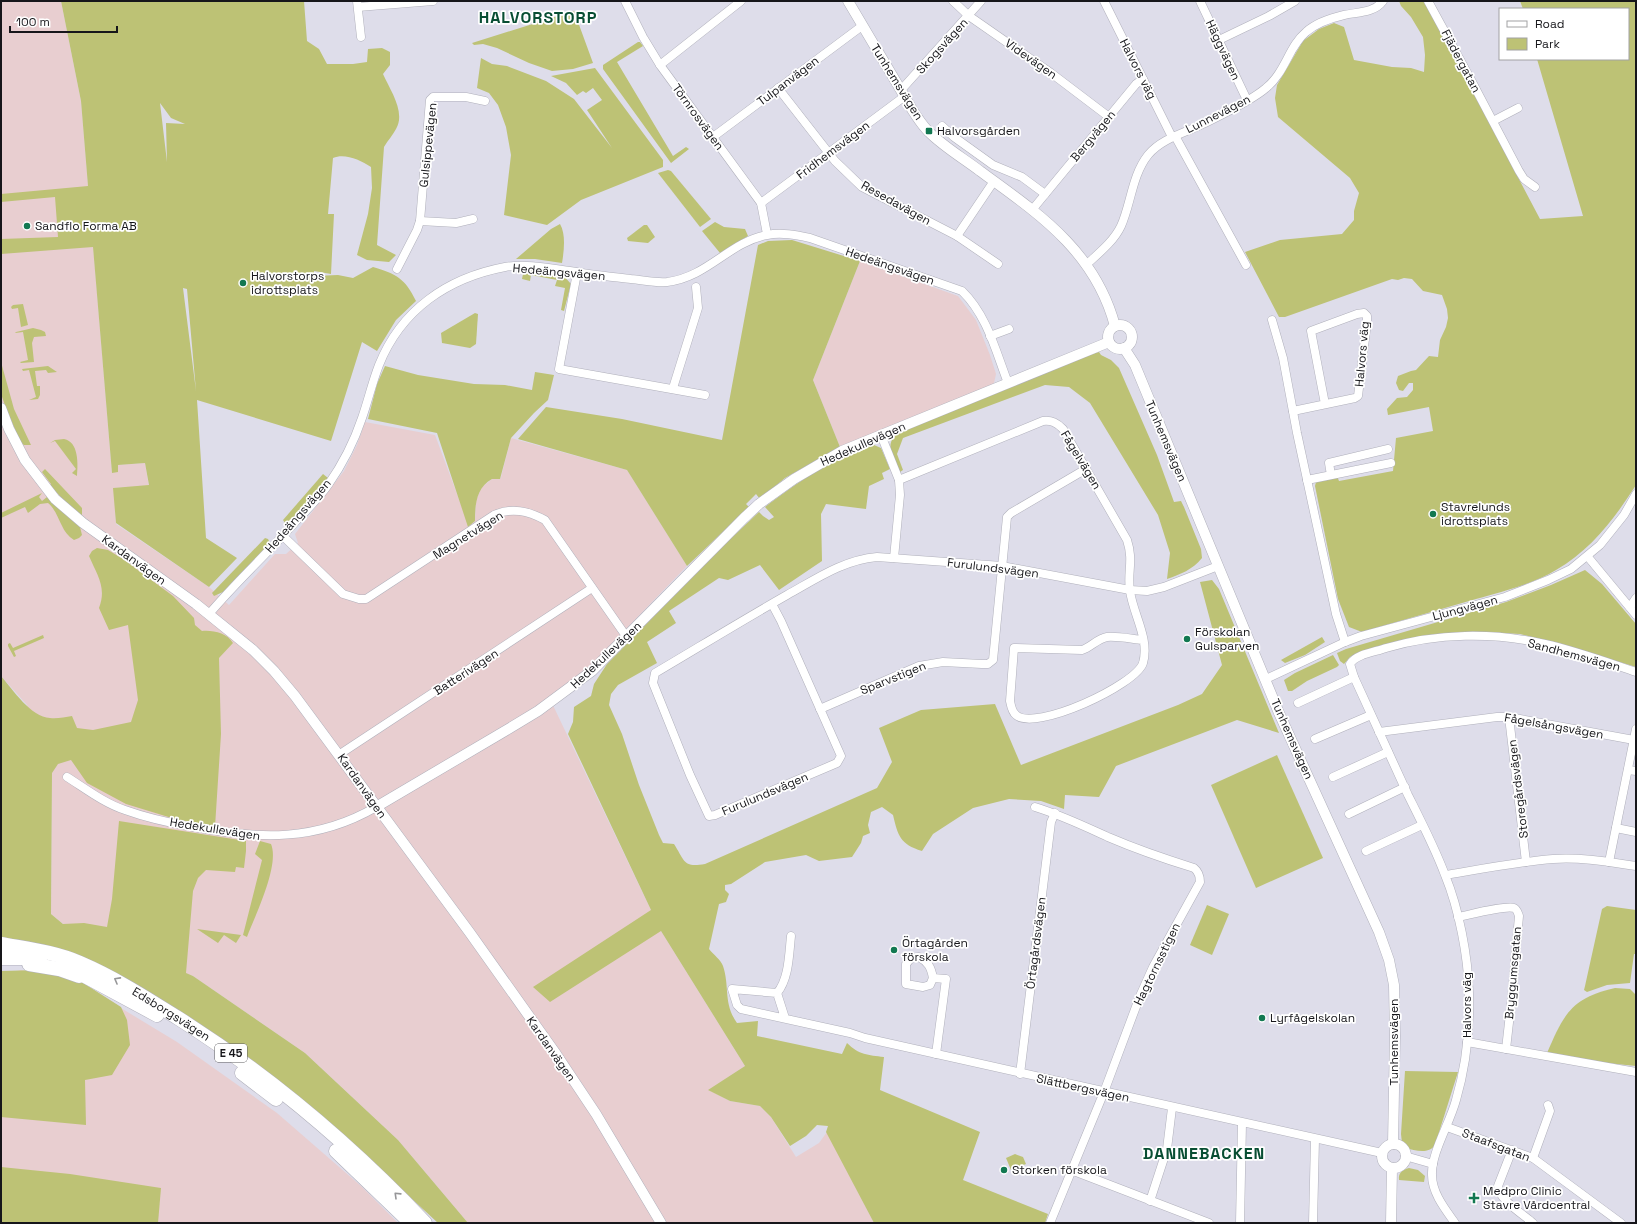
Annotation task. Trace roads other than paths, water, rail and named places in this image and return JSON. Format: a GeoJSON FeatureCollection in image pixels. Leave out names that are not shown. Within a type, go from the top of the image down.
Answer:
{"type":"FeatureCollection","features":[{"type":"Feature","properties":{"kind":"highway","name":"Edsborgsvägen"},"geometry":{"type":"LineString","coordinates":[[1,944],[55,954],[79,962],[115,979],[216,1042],[265,1078],[308,1113],[354,1154],[424,1223]]}},
{"type":"Feature","properties":{"kind":"highway","name":"Edsborgsvägen"},"geometry":{"type":"LineString","coordinates":[[1,958],[24,958],[57,963],[78,972],[172,1023],[295,1113],[347,1160],[410,1223]]}},
{"type":"Feature","properties":{"kind":"highway","name":"E 45"},"geometry":{"type":"LineString","coordinates":[[1,965],[22,964],[59,969],[101,985]]}},
{"type":"Feature","properties":{"kind":"street"},"geometry":{"type":"LineString","coordinates":[[360,37],[358,4],[433,1]]}},
{"type":"Feature","properties":{"kind":"street","name":"Törnrosvägen"},"geometry":{"type":"LineString","coordinates":[[625,1],[643,37],[660,65],[762,203],[767,234]]}},
{"type":"Feature","properties":{"kind":"street"},"geometry":{"type":"LineString","coordinates":[[660,65],[741,1]]}},
{"type":"Feature","properties":{"kind":"street","name":"Tunhemsvägen"},"geometry":{"type":"LineString","coordinates":[[848,1],[920,121],[942,144],[1032,210],[1066,239],[1087,264],[1109,304],[1115,326]]}},
{"type":"Feature","properties":{"kind":"street","name":"Videvägen"},"geometry":{"type":"LineString","coordinates":[[953,1],[969,16],[1051,72],[1109,117]]}},
{"type":"Feature","properties":{"kind":"street","name":"Skogsvägen"},"geometry":{"type":"LineString","coordinates":[[903,93],[981,1]]}},
{"type":"Feature","properties":{"kind":"street","name":"Halvors väg"},"geometry":{"type":"LineString","coordinates":[[1104,1],[1143,80],[1246,265]]}},
{"type":"Feature","properties":{"kind":"street","name":"Häggvägen"},"geometry":{"type":"LineString","coordinates":[[1200,1],[1247,100]]}},
{"type":"Feature","properties":{"kind":"street"},"geometry":{"type":"LineString","coordinates":[[1218,40],[1283,4],[1295,1]]}},
{"type":"Feature","properties":{"kind":"street","name":"Lunnevägen"},"geometry":{"type":"LineString","coordinates":[[1087,264],[1117,233],[1142,164],[1154,149],[1174,137],[1225,113],[1265,89],[1273,82],[1284,67],[1300,38],[1305,32],[1323,22],[1343,15],[1374,9],[1383,1]]}},
{"type":"Feature","properties":{"kind":"street","name":"Fjädergatan"},"geometry":{"type":"LineString","coordinates":[[1428,1],[1519,171],[1524,179],[1536,187]]}},
{"type":"Feature","properties":{"kind":"street","name":"Tulpanvägen"},"geometry":{"type":"LineString","coordinates":[[713,137],[862,26]]}},
{"type":"Feature","properties":{"kind":"street","name":"Bergvägen"},"geometry":{"type":"LineString","coordinates":[[1032,210],[1136,84],[1143,80]]}},
{"type":"Feature","properties":{"kind":"street","name":"Resedavägen"},"geometry":{"type":"LineString","coordinates":[[778,88],[828,153],[862,187],[957,236],[998,264]]}},
{"type":"Feature","properties":{"kind":"street","name":"Fridhemsvägen"},"geometry":{"type":"LineString","coordinates":[[762,203],[903,93]]}},
{"type":"Feature","properties":{"kind":"street","name":"Gulsippevägen"},"geometry":{"type":"LineString","coordinates":[[397,269],[420,221],[430,100],[433,97],[466,97],[485,101]]}},
{"type":"Feature","properties":{"kind":"street"},"geometry":{"type":"LineString","coordinates":[[1493,121],[1518,108]]}},
{"type":"Feature","properties":{"kind":"street"},"geometry":{"type":"LineString","coordinates":[[942,126],[954,137],[993,165],[1022,177],[1045,194]]}},
{"type":"Feature","properties":{"kind":"street"},"geometry":{"type":"LineString","coordinates":[[957,236],[994,181]]}},
{"type":"Feature","properties":{"kind":"street"},"geometry":{"type":"LineString","coordinates":[[420,221],[456,223],[473,219]]}},
{"type":"Feature","properties":{"kind":"street","name":"Hedeängsvägen"},"geometry":{"type":"LineString","coordinates":[[209,614],[283,536],[326,487],[340,467],[358,429],[375,374],[394,335],[418,308],[432,296],[448,286],[480,272],[519,266],[665,282],[690,277],[710,266],[732,249],[767,234],[788,234],[810,238],[962,291],[976,307],[990,336],[1008,383]]}},
{"type":"Feature","properties":{"kind":"street"},"geometry":{"type":"LineString","coordinates":[[577,273],[559,369],[673,388],[705,395]]}},
{"type":"Feature","properties":{"kind":"street"},"geometry":{"type":"LineString","coordinates":[[673,388],[698,308],[696,287]]}},
{"type":"Feature","properties":{"kind":"street","name":"Halvors väg"},"geometry":{"type":"LineString","coordinates":[[1293,411],[1355,398],[1358,396],[1367,322],[1364,314],[1357,314],[1311,331],[1325,404]]}},
{"type":"Feature","properties":{"kind":"street"},"geometry":{"type":"LineString","coordinates":[[1272,320],[1283,358],[1307,480],[1336,614],[1345,642]]}},
{"type":"Feature","properties":{"kind":"street"},"geometry":{"type":"LineString","coordinates":[[1115,326],[1124,326],[1131,332],[1131,342],[1124,348],[1115,348],[1109,342],[1109,333],[1115,326]]}},
{"type":"Feature","properties":{"kind":"street"},"geometry":{"type":"LineString","coordinates":[[990,336],[1009,329]]}},
{"type":"Feature","properties":{"kind":"street","name":"Hedekullevägen"},"geometry":{"type":"LineString","coordinates":[[67,777],[103,799],[125,810],[164,821],[214,831],[258,836],[286,836],[317,831],[346,822],[376,807],[538,711],[592,671],[759,504],[794,479],[842,451],[1109,342]]}},
{"type":"Feature","properties":{"kind":"street","name":"Tunhemsvägen"},"geometry":{"type":"LineString","coordinates":[[1124,348],[1135,365],[1279,713],[1376,925],[1389,960],[1394,985],[1395,1036],[1393,1144]]}},
{"type":"Feature","properties":{"kind":"street","name":"Kardanvägen"},"geometry":{"type":"LineString","coordinates":[[1,408],[9,430],[25,460],[55,499],[83,524],[209,614],[253,650],[274,671],[295,696],[340,754],[376,807],[470,933],[556,1054],[596,1114],[661,1223]]}},
{"type":"Feature","properties":{"kind":"street","name":"Fågelvägen"},"geometry":{"type":"LineString","coordinates":[[899,480],[1043,421],[1050,420],[1057,423],[1063,429],[1127,540],[1130,551],[1130,590]]}},
{"type":"Feature","properties":{"kind":"street"},"geometry":{"type":"LineString","coordinates":[[881,435],[899,480],[900,495],[894,558]]}},
{"type":"Feature","properties":{"kind":"street"},"geometry":{"type":"LineString","coordinates":[[1331,474],[1329,463],[1388,449]]}},
{"type":"Feature","properties":{"kind":"street"},"geometry":{"type":"LineString","coordinates":[[1307,480],[1391,463]]}},
{"type":"Feature","properties":{"kind":"street","name":"Sparvstigen"},"geometry":{"type":"LineString","coordinates":[[820,709],[919,666],[943,662],[988,664],[993,660],[1007,517],[1011,513],[1086,469]]}},
{"type":"Feature","properties":{"kind":"street","name":"Ljungvägen"},"geometry":{"type":"LineString","coordinates":[[1266,680],[1345,642],[1361,636],[1523,590],[1571,569],[1588,557],[1600,545],[1624,514],[1636,494]]}},
{"type":"Feature","properties":{"kind":"street","name":"Magnetvägen"},"geometry":{"type":"LineString","coordinates":[[283,536],[343,594],[359,599],[366,599],[494,516],[510,510],[524,512],[545,520],[626,636]]}},
{"type":"Feature","properties":{"kind":"street"},"geometry":{"type":"LineString","coordinates":[[1588,557],[1636,615]]}},
{"type":"Feature","properties":{"kind":"street","name":"Furulundsvägen"},"geometry":{"type":"LineString","coordinates":[[772,604],[841,756],[837,763],[711,816],[707,814],[653,683],[655,673],[772,604],[840,566],[860,558],[894,558],[1002,566],[1130,590],[1147,591],[1164,587],[1218,566]]}},
{"type":"Feature","properties":{"kind":"street","name":"Batterivägen"},"geometry":{"type":"LineString","coordinates":[[340,754],[592,588]]}},
{"type":"Feature","properties":{"kind":"street"},"geometry":{"type":"LineString","coordinates":[[1130,590],[1142,640],[1144,652],[1142,664],[1134,675],[1101,695],[1064,711],[1037,718],[1026,719],[1016,716],[1012,709],[1010,701],[1014,648],[1082,650],[1089,648],[1097,641],[1107,637],[1142,640]]}},
{"type":"Feature","properties":{"kind":"street"},"geometry":{"type":"LineString","coordinates":[[1630,608],[1636,598]]}},
{"type":"Feature","properties":{"kind":"street","name":"Sandhemsvägen"},"geometry":{"type":"LineString","coordinates":[[1350,664],[1352,660],[1366,654],[1404,643],[1442,636],[1483,636],[1545,644],[1636,672]]}},
{"type":"Feature","properties":{"kind":"street","name":"Halvors väg"},"geometry":{"type":"LineString","coordinates":[[1350,664],[1354,677],[1371,715],[1446,875],[1458,917],[1467,959],[1469,994],[1467,1042],[1463,1071],[1456,1101],[1433,1164]]}},
{"type":"Feature","properties":{"kind":"street"},"geometry":{"type":"LineString","coordinates":[[1298,703],[1354,677]]}},
{"type":"Feature","properties":{"kind":"street"},"geometry":{"type":"LineString","coordinates":[[1315,739],[1371,715]]}},
{"type":"Feature","properties":{"kind":"street","name":"Fågelsångsvägen"},"geometry":{"type":"LineString","coordinates":[[1379,732],[1509,717],[1634,740]]}},
{"type":"Feature","properties":{"kind":"street","name":"Storegårdsvägen"},"geometry":{"type":"LineString","coordinates":[[1509,717],[1526,862]]}},
{"type":"Feature","properties":{"kind":"street"},"geometry":{"type":"LineString","coordinates":[[1609,862],[1616,828],[1632,771],[1636,730]]}},
{"type":"Feature","properties":{"kind":"street"},"geometry":{"type":"LineString","coordinates":[[1333,777],[1388,752]]}},
{"type":"Feature","properties":{"kind":"street"},"geometry":{"type":"LineString","coordinates":[[1349,814],[1405,787]]}},
{"type":"Feature","properties":{"kind":"street","name":"Hagtornsstigen"},"geometry":{"type":"LineString","coordinates":[[1035,807],[1055,813],[1108,837],[1164,859],[1194,868],[1200,877],[1200,882],[1153,967],[1140,996],[1104,1092],[1050,1223]]}},
{"type":"Feature","properties":{"kind":"street","name":"Örtagårdsvägen"},"geometry":{"type":"LineString","coordinates":[[1020,1074],[1051,822],[1055,813]]}},
{"type":"Feature","properties":{"kind":"street"},"geometry":{"type":"LineString","coordinates":[[1366,851],[1422,825]]}},
{"type":"Feature","properties":{"kind":"street"},"geometry":{"type":"LineString","coordinates":[[1616,828],[1636,832]]}},
{"type":"Feature","properties":{"kind":"street"},"geometry":{"type":"LineString","coordinates":[[1446,875],[1554,859],[1609,862],[1636,866]]}},
{"type":"Feature","properties":{"kind":"street","name":"Bryggumsgatan"},"geometry":{"type":"LineString","coordinates":[[1458,917],[1501,908],[1514,908],[1517,910],[1519,916],[1517,949],[1506,1049]]}},
{"type":"Feature","properties":{"kind":"street"},"geometry":{"type":"LineString","coordinates":[[785,1018],[777,993],[784,978],[791,936]]}},
{"type":"Feature","properties":{"kind":"street"},"geometry":{"type":"LineString","coordinates":[[933,978],[946,979],[936,1054]]}},
{"type":"Feature","properties":{"kind":"street","name":"Slättbergsvägen"},"geometry":{"type":"LineString","coordinates":[[777,993],[732,989],[735,1002],[741,1009],[850,1033],[865,1038],[1020,1074],[1382,1153]]}},
{"type":"Feature","properties":{"kind":"street"},"geometry":{"type":"LineString","coordinates":[[1467,1042],[1636,1072]]}},
{"type":"Feature","properties":{"kind":"street"},"geometry":{"type":"LineString","coordinates":[[1533,1158],[1550,1111],[1548,1105]]}},
{"type":"Feature","properties":{"kind":"street"},"geometry":{"type":"LineString","coordinates":[[1150,1201],[1167,1149],[1172,1108]]}},
{"type":"Feature","properties":{"kind":"street"},"geometry":{"type":"LineString","coordinates":[[1240,1223],[1242,1123]]}},
{"type":"Feature","properties":{"kind":"street","name":"Staafsgatan"},"geometry":{"type":"LineString","coordinates":[[1447,1127],[1533,1158],[1621,1223]]}},
{"type":"Feature","properties":{"kind":"street"},"geometry":{"type":"LineString","coordinates":[[1313,1223],[1315,1139]]}},
{"type":"Feature","properties":{"kind":"street"},"geometry":{"type":"LineString","coordinates":[[1393,1144],[1401,1146],[1405,1156],[1403,1163],[1400,1166],[1392,1168],[1385,1164],[1382,1153],[1386,1147],[1393,1144]]}},
{"type":"Feature","properties":{"kind":"street"},"geometry":{"type":"LineString","coordinates":[[1512,1150],[1498,1186],[1498,1190],[1502,1196],[1533,1223]]}},
{"type":"Feature","properties":{"kind":"street"},"geometry":{"type":"LineString","coordinates":[[1405,1156],[1433,1164],[1433,1184],[1443,1206],[1455,1223]]}},
{"type":"Feature","properties":{"kind":"street"},"geometry":{"type":"LineString","coordinates":[[1391,1223],[1392,1168]]}},
{"type":"Feature","properties":{"kind":"street"},"geometry":{"type":"LineString","coordinates":[[1071,1170],[1209,1223]]}},
{"type":"Feature","properties":{"kind":"place","name":"Halvorsgården"},"geometry":{"type":"Point","coordinates":[929,131]}},
{"type":"Feature","properties":{"kind":"place","name":"Sandflo Forma AB"},"geometry":{"type":"Point","coordinates":[27,226]}},
{"type":"Feature","properties":{"kind":"place","name":"Halvorstorps idrottsplats"},"geometry":{"type":"Point","coordinates":[243,283]}},
{"type":"Feature","properties":{"kind":"place","name":"Stavrelunds idrottsplats"},"geometry":{"type":"Point","coordinates":[1433,514]}},
{"type":"Feature","properties":{"kind":"place","name":"Förskolan Gulsparven"},"geometry":{"type":"Point","coordinates":[1187,639]}},
{"type":"Feature","properties":{"kind":"place","name":"Örtagården förskola"},"geometry":{"type":"Point","coordinates":[894,950]}},
{"type":"Feature","properties":{"kind":"place","name":"Lyrfågelskolan"},"geometry":{"type":"Point","coordinates":[1262,1018]}},
{"type":"Feature","properties":{"kind":"place","name":"Storken förskola"},"geometry":{"type":"Point","coordinates":[1004,1170]}},
{"type":"Feature","properties":{"kind":"place","name":"Medpro Clinic Stavre Vårdcentral"},"geometry":{"type":"Point","coordinates":[1474,1198]}},
{"type":"Feature","properties":{"kind":"district","name":"HALVORSTORP"},"geometry":{"type":"Point","coordinates":[538,17]}},
{"type":"Feature","properties":{"kind":"district","name":"DANNEBACKEN"},"geometry":{"type":"Point","coordinates":[1204,1153]}}]}
